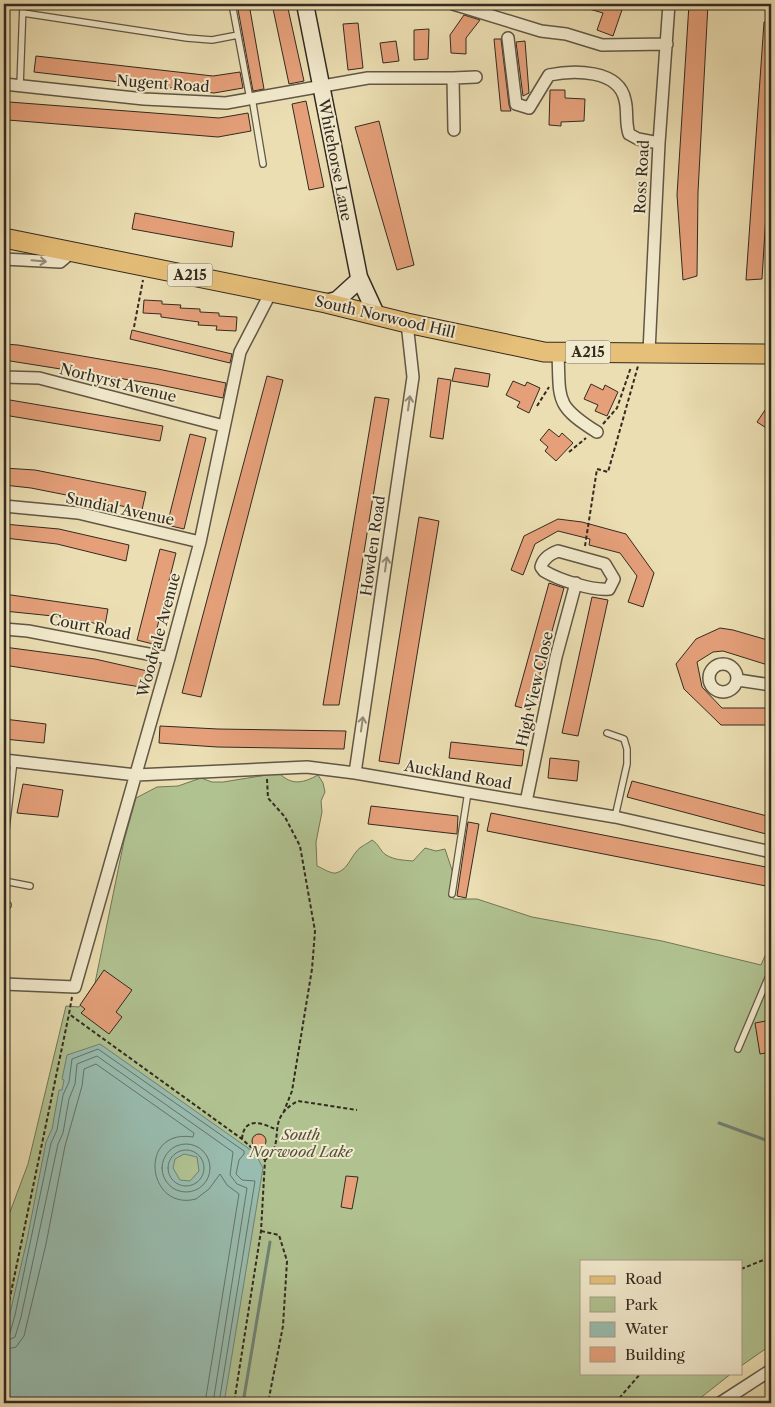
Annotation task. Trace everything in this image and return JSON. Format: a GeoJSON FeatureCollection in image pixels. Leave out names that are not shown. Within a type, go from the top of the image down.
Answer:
{"type":"FeatureCollection","features":[{"type":"Feature","properties":{"kind":"main road","name":"Whitehorse Lane"},"geometry":{"type":"LineString","coordinates":[[305,4],[359,280],[376,314]]}},
{"type":"Feature","properties":{"kind":"main road","name":"South Norwood Hill"},"geometry":{"type":"LineString","coordinates":[[4,238],[326,303],[407,323],[544,352],[771,354]]}},
{"type":"Feature","properties":{"kind":"main road"},"geometry":{"type":"LineString","coordinates":[[326,303],[337,300],[359,280]]}},
{"type":"Feature","properties":{"kind":"street"},"geometry":{"type":"LineString","coordinates":[[453,4],[541,31],[566,34],[602,45],[667,44]]}},
{"type":"Feature","properties":{"kind":"street","name":"Ross Road"},"geometry":{"type":"LineString","coordinates":[[642,352],[669,4]]}},
{"type":"Feature","properties":{"kind":"street"},"geometry":{"type":"LineString","coordinates":[[508,38],[516,104],[529,108],[549,75],[565,72],[609,78],[621,87],[626,101],[625,122],[629,134],[638,139],[659,143]]}},
{"type":"Feature","properties":{"kind":"street","name":"Nugent Road"},"geometry":{"type":"LineString","coordinates":[[4,84],[144,99],[226,103],[368,78],[476,77]]}},
{"type":"Feature","properties":{"kind":"street"},"geometry":{"type":"LineString","coordinates":[[453,78],[454,130]]}},
{"type":"Feature","properties":{"kind":"street"},"geometry":{"type":"LineString","coordinates":[[4,260],[60,262],[66,257],[68,251]]}},
{"type":"Feature","properties":{"kind":"street","name":"Woodvale Avenue"},"geometry":{"type":"LineString","coordinates":[[75,987],[169,658],[200,542],[240,352],[272,292]]}},
{"type":"Feature","properties":{"kind":"street","name":"Howden Road"},"geometry":{"type":"LineString","coordinates":[[355,773],[413,377],[407,323]]}},
{"type":"Feature","properties":{"kind":"street"},"geometry":{"type":"LineString","coordinates":[[558,352],[564,407],[576,419],[597,432]]}},
{"type":"Feature","properties":{"kind":"street","name":"Norhyrst Avenue"},"geometry":{"type":"LineString","coordinates":[[4,377],[39,378],[224,426]]}},
{"type":"Feature","properties":{"kind":"street","name":"Sundial Avenue"},"geometry":{"type":"LineString","coordinates":[[4,506],[78,512],[200,542]]}},
{"type":"Feature","properties":{"kind":"street"},"geometry":{"type":"LineString","coordinates":[[558,551],[583,556],[605,564],[614,579],[609,589],[604,590],[576,583],[544,571],[542,563],[546,557],[558,551]]}},
{"type":"Feature","properties":{"kind":"street","name":"High View Close"},"geometry":{"type":"LineString","coordinates":[[526,802],[556,657],[576,583]]}},
{"type":"Feature","properties":{"kind":"street","name":"Court Road"},"geometry":{"type":"LineString","coordinates":[[4,629],[28,631],[169,658]]}},
{"type":"Feature","properties":{"kind":"street"},"geometry":{"type":"LineString","coordinates":[[738,680],[771,685]]}},
{"type":"Feature","properties":{"kind":"street","name":"Auckland Road"},"geometry":{"type":"LineString","coordinates":[[9,760],[136,775],[307,767],[355,773],[616,817],[771,852]]}},
{"type":"Feature","properties":{"kind":"street"},"geometry":{"type":"LineString","coordinates":[[4,984],[75,987]]}},
{"type":"Feature","properties":{"kind":"street"},"geometry":{"type":"LineString","coordinates":[[720,1403],[771,1370]]}},
{"type":"Feature","properties":{"kind":"lane"},"geometry":{"type":"LineString","coordinates":[[20,86],[24,4]]}},
{"type":"Feature","properties":{"kind":"lane"},"geometry":{"type":"LineString","coordinates":[[232,4],[263,164]]}},
{"type":"Feature","properties":{"kind":"lane"},"geometry":{"type":"LineString","coordinates":[[23,13],[187,38],[212,40],[238,35]]}},
{"type":"Feature","properties":{"kind":"lane"},"geometry":{"type":"LineString","coordinates":[[607,733],[624,738],[628,756],[616,817]]}},
{"type":"Feature","properties":{"kind":"lane"},"geometry":{"type":"LineString","coordinates":[[4,846],[9,760]]}},
{"type":"Feature","properties":{"kind":"lane"},"geometry":{"type":"LineString","coordinates":[[452,894],[468,792]]}},
{"type":"Feature","properties":{"kind":"lane"},"geometry":{"type":"LineString","coordinates":[[4,881],[30,886]]}},
{"type":"Feature","properties":{"kind":"lane"},"geometry":{"type":"LineString","coordinates":[[738,1049],[771,971]]}},
{"type":"Feature","properties":{"kind":"path"},"geometry":{"type":"LineString","coordinates":[[134,327],[146,266]]}},
{"type":"Feature","properties":{"kind":"path"},"geometry":{"type":"LineString","coordinates":[[617,408],[642,352]]}},
{"type":"Feature","properties":{"kind":"path"},"geometry":{"type":"LineString","coordinates":[[583,556],[597,469],[608,472],[642,352]]}},
{"type":"Feature","properties":{"kind":"path"},"geometry":{"type":"LineString","coordinates":[[537,406],[546,388],[560,381]]}},
{"type":"Feature","properties":{"kind":"path"},"geometry":{"type":"LineString","coordinates":[[265,1160],[274,1154],[276,1148],[275,1129],[292,1091],[312,970],[315,932],[300,846],[285,818],[268,798],[266,769]]}},
{"type":"Feature","properties":{"kind":"path"},"geometry":{"type":"LineString","coordinates":[[4,1326],[75,987]]}},
{"type":"Feature","properties":{"kind":"path"},"geometry":{"type":"LineString","coordinates":[[69,1014],[242,1139],[265,1160]]}},
{"type":"Feature","properties":{"kind":"path"},"geometry":{"type":"LineString","coordinates":[[284,1111],[298,1101],[357,1110]]}},
{"type":"Feature","properties":{"kind":"path"},"geometry":{"type":"LineString","coordinates":[[242,1139],[245,1129],[254,1122],[260,1122],[275,1129]]}},
{"type":"Feature","properties":{"kind":"path"},"geometry":{"type":"LineString","coordinates":[[234,1403],[261,1231],[265,1160]]}},
{"type":"Feature","properties":{"kind":"path"},"geometry":{"type":"LineString","coordinates":[[261,1231],[279,1235],[287,1261],[283,1326],[268,1403]]}},
{"type":"Feature","properties":{"kind":"path"},"geometry":{"type":"LineString","coordinates":[[742,1269],[771,1257]]}},
{"type":"Feature","properties":{"kind":"path"},"geometry":{"type":"LineString","coordinates":[[615,1403],[640,1374]]}},
{"type":"Feature","properties":{"kind":"green space","name":"South Norwood Lake"},"geometry":{"type":"Polygon","coordinates":[[[279,773],[288,780],[298,782],[318,775],[323,783],[325,792],[321,801],[322,812],[316,842],[317,866],[329,872],[340,872],[357,850],[372,840],[386,855],[402,860],[413,861],[425,848],[436,851],[445,849],[456,882],[449,895],[454,899],[477,899],[532,917],[662,941],[761,965],[771,942],[771,1345],[742,1365],[742,1260],[580,1260],[580,1374],[731,1374],[694,1403],[4,1403],[4,1228],[28,1164],[66,1006],[79,1007],[95,983],[124,841],[136,798],[157,787],[178,786],[201,778],[212,782],[279,773]]]}},
{"type":"Feature","properties":{"kind":"water","name":"South Norwood Lake"},"geometry":{"type":"Polygon","coordinates":[[[100,1044],[255,1153],[263,1168],[224,1403],[4,1402],[4,1339],[27,1240],[46,1142],[52,1129],[59,1090],[62,1090],[64,1080],[62,1079],[67,1055],[100,1044]],[[184,1154],[175,1159],[173,1168],[180,1180],[190,1181],[199,1171],[197,1157],[184,1154]]]}},
{"type":"Feature","properties":{"kind":"building"},"geometry":{"type":"Polygon","coordinates":[[[237,4],[249,4],[264,89],[253,91],[237,4]]]}},
{"type":"Feature","properties":{"kind":"building"},"geometry":{"type":"Polygon","coordinates":[[[272,4],[287,4],[304,81],[289,84],[272,4]]]}},
{"type":"Feature","properties":{"kind":"building"},"geometry":{"type":"Polygon","coordinates":[[[579,4],[624,4],[613,36],[597,30],[603,13],[579,6],[579,4]]]}},
{"type":"Feature","properties":{"kind":"building"},"geometry":{"type":"Polygon","coordinates":[[[689,4],[708,4],[698,192],[697,276],[683,280],[677,195],[689,4]]]}},
{"type":"Feature","properties":{"kind":"building"},"geometry":{"type":"Polygon","coordinates":[[[464,15],[480,20],[466,38],[466,54],[451,53],[450,35],[464,15]]]}},
{"type":"Feature","properties":{"kind":"building"},"geometry":{"type":"Polygon","coordinates":[[[764,22],[771,23],[771,134],[762,279],[746,280],[764,22]]]}},
{"type":"Feature","properties":{"kind":"building"},"geometry":{"type":"Polygon","coordinates":[[[358,23],[363,68],[348,70],[343,24],[358,23]]]}},
{"type":"Feature","properties":{"kind":"building"},"geometry":{"type":"Polygon","coordinates":[[[429,29],[428,59],[414,60],[414,30],[429,29]]]}},
{"type":"Feature","properties":{"kind":"building"},"geometry":{"type":"Polygon","coordinates":[[[494,39],[501,39],[511,111],[501,111],[494,39]]]}},
{"type":"Feature","properties":{"kind":"building"},"geometry":{"type":"Polygon","coordinates":[[[396,41],[399,61],[383,63],[380,43],[396,41]]]}},
{"type":"Feature","properties":{"kind":"building"},"geometry":{"type":"Polygon","coordinates":[[[525,41],[529,93],[523,96],[516,42],[525,41]]]}},
{"type":"Feature","properties":{"kind":"building"},"geometry":{"type":"Polygon","coordinates":[[[36,56],[213,76],[240,72],[243,88],[214,93],[34,72],[36,56]]]}},
{"type":"Feature","properties":{"kind":"building"},"geometry":{"type":"Polygon","coordinates":[[[550,90],[565,90],[565,98],[585,99],[584,121],[561,122],[561,126],[549,125],[550,90]]]}},
{"type":"Feature","properties":{"kind":"building"},"geometry":{"type":"Polygon","coordinates":[[[306,101],[324,187],[309,190],[292,104],[306,101]]]}},
{"type":"Feature","properties":{"kind":"building"},"geometry":{"type":"Polygon","coordinates":[[[9,102],[219,118],[248,113],[251,131],[218,137],[8,120],[9,102]]]}},
{"type":"Feature","properties":{"kind":"building"},"geometry":{"type":"Polygon","coordinates":[[[379,121],[414,265],[397,270],[355,127],[379,121]]]}},
{"type":"Feature","properties":{"kind":"building"},"geometry":{"type":"Polygon","coordinates":[[[135,213],[234,232],[232,247],[132,229],[135,213]]]}},
{"type":"Feature","properties":{"kind":"building"},"geometry":{"type":"Polygon","coordinates":[[[144,300],[162,301],[162,304],[181,305],[180,308],[200,309],[200,312],[219,313],[219,316],[237,317],[236,331],[216,330],[217,326],[198,325],[199,322],[161,317],[161,314],[143,313],[144,300]]]}},
{"type":"Feature","properties":{"kind":"building"},"geometry":{"type":"Polygon","coordinates":[[[132,330],[232,354],[230,363],[130,339],[132,330]]]}},
{"type":"Feature","properties":{"kind":"building"},"geometry":{"type":"Polygon","coordinates":[[[4,344],[158,369],[226,383],[223,398],[155,384],[4,360],[4,344]]]}},
{"type":"Feature","properties":{"kind":"building"},"geometry":{"type":"Polygon","coordinates":[[[455,368],[490,374],[488,387],[452,381],[455,368]]]}},
{"type":"Feature","properties":{"kind":"building"},"geometry":{"type":"Polygon","coordinates":[[[267,376],[283,380],[201,697],[182,693],[267,376]]]}},
{"type":"Feature","properties":{"kind":"building"},"geometry":{"type":"Polygon","coordinates":[[[438,378],[451,380],[443,439],[430,437],[438,378]]]}},
{"type":"Feature","properties":{"kind":"building"},"geometry":{"type":"Polygon","coordinates":[[[513,381],[525,386],[527,382],[540,388],[529,413],[517,407],[520,402],[506,395],[513,381]]]}},
{"type":"Feature","properties":{"kind":"building"},"geometry":{"type":"Polygon","coordinates":[[[591,384],[603,390],[605,385],[618,392],[607,416],[595,411],[598,405],[584,399],[591,384]]]}},
{"type":"Feature","properties":{"kind":"building"},"geometry":{"type":"Polygon","coordinates":[[[375,397],[389,399],[339,705],[323,705],[375,397]]]}},
{"type":"Feature","properties":{"kind":"building"},"geometry":{"type":"Polygon","coordinates":[[[4,399],[163,426],[160,441],[4,415],[4,399]]]}},
{"type":"Feature","properties":{"kind":"building"},"geometry":{"type":"Polygon","coordinates":[[[765,410],[771,414],[771,431],[757,422],[765,410]]]}},
{"type":"Feature","properties":{"kind":"building"},"geometry":{"type":"Polygon","coordinates":[[[549,429],[559,437],[562,433],[573,443],[556,461],[545,451],[548,447],[540,440],[549,429]]]}},
{"type":"Feature","properties":{"kind":"building"},"geometry":{"type":"Polygon","coordinates":[[[190,434],[206,438],[184,529],[167,525],[190,434]]]}},
{"type":"Feature","properties":{"kind":"building"},"geometry":{"type":"Polygon","coordinates":[[[4,468],[35,470],[146,492],[142,510],[31,488],[4,485],[4,468]]]}},
{"type":"Feature","properties":{"kind":"building"},"geometry":{"type":"Polygon","coordinates":[[[419,517],[439,521],[399,764],[379,761],[419,517]]]}},
{"type":"Feature","properties":{"kind":"building"},"geometry":{"type":"Polygon","coordinates":[[[558,519],[582,522],[626,534],[654,573],[643,607],[628,602],[637,576],[620,553],[589,545],[590,539],[558,531],[535,544],[523,575],[511,570],[524,536],[558,519]]]}},
{"type":"Feature","properties":{"kind":"building"},"geometry":{"type":"Polygon","coordinates":[[[4,524],[59,529],[129,545],[126,561],[57,544],[5,538],[4,524]]]}},
{"type":"Feature","properties":{"kind":"building"},"geometry":{"type":"Polygon","coordinates":[[[160,549],[176,553],[153,644],[137,640],[160,549]]]}},
{"type":"Feature","properties":{"kind":"building"},"geometry":{"type":"Polygon","coordinates":[[[549,583],[564,588],[530,710],[515,706],[549,583]]]}},
{"type":"Feature","properties":{"kind":"building"},"geometry":{"type":"Polygon","coordinates":[[[4,594],[108,609],[105,625],[53,616],[4,611],[4,594]]]}},
{"type":"Feature","properties":{"kind":"building"},"geometry":{"type":"Polygon","coordinates":[[[592,597],[608,600],[578,736],[562,733],[592,597]]]}},
{"type":"Feature","properties":{"kind":"building"},"geometry":{"type":"Polygon","coordinates":[[[720,628],[771,641],[771,666],[723,651],[713,652],[697,662],[702,687],[722,708],[771,708],[768,725],[721,725],[684,689],[676,664],[696,639],[720,628]]]}},
{"type":"Feature","properties":{"kind":"building"},"geometry":{"type":"Polygon","coordinates":[[[4,647],[95,659],[152,672],[147,688],[4,665],[4,647]]]}},
{"type":"Feature","properties":{"kind":"building"},"geometry":{"type":"Polygon","coordinates":[[[4,719],[46,724],[44,743],[4,739],[4,719]]]}},
{"type":"Feature","properties":{"kind":"building"},"geometry":{"type":"Polygon","coordinates":[[[160,726],[346,731],[344,749],[217,747],[159,743],[160,726]]]}},
{"type":"Feature","properties":{"kind":"building"},"geometry":{"type":"Polygon","coordinates":[[[451,742],[524,750],[522,766],[449,758],[451,742]]]}},
{"type":"Feature","properties":{"kind":"building"},"geometry":{"type":"Polygon","coordinates":[[[550,758],[579,761],[577,781],[548,778],[550,758]]]}},
{"type":"Feature","properties":{"kind":"building"},"geometry":{"type":"Polygon","coordinates":[[[632,781],[771,817],[766,834],[627,797],[632,781]]]}},
{"type":"Feature","properties":{"kind":"building"},"geometry":{"type":"Polygon","coordinates":[[[23,784],[63,790],[58,817],[17,813],[23,784]]]}},
{"type":"Feature","properties":{"kind":"building"},"geometry":{"type":"Polygon","coordinates":[[[371,806],[458,816],[457,834],[368,824],[371,806]]]}},
{"type":"Feature","properties":{"kind":"building"},"geometry":{"type":"Polygon","coordinates":[[[491,813],[771,868],[771,887],[487,831],[491,813]]]}},
{"type":"Feature","properties":{"kind":"building"},"geometry":{"type":"Polygon","coordinates":[[[468,822],[479,824],[466,898],[457,896],[468,822]]]}},
{"type":"Feature","properties":{"kind":"building"},"geometry":{"type":"Polygon","coordinates":[[[104,970],[132,990],[116,1012],[122,1017],[109,1034],[81,1013],[85,1009],[80,1005],[104,970]]]}},
{"type":"Feature","properties":{"kind":"building"},"geometry":{"type":"Polygon","coordinates":[[[771,1020],[771,1052],[760,1054],[755,1023],[771,1020]]]}},
{"type":"Feature","properties":{"kind":"building"},"geometry":{"type":"Polygon","coordinates":[[[259,1134],[264,1136],[266,1141],[264,1146],[259,1148],[254,1146],[252,1141],[254,1136],[259,1134]]]}},
{"type":"Feature","properties":{"kind":"building"},"geometry":{"type":"Polygon","coordinates":[[[346,1176],[358,1177],[352,1209],[341,1207],[346,1176]]]}},
{"type":"Feature","properties":{"kind":"waterway"},"geometry":{"type":"LineString","coordinates":[[719,1123],[771,1142]]}},
{"type":"Feature","properties":{"kind":"waterway"},"geometry":{"type":"LineString","coordinates":[[243,1403],[270,1242]]}}]}
